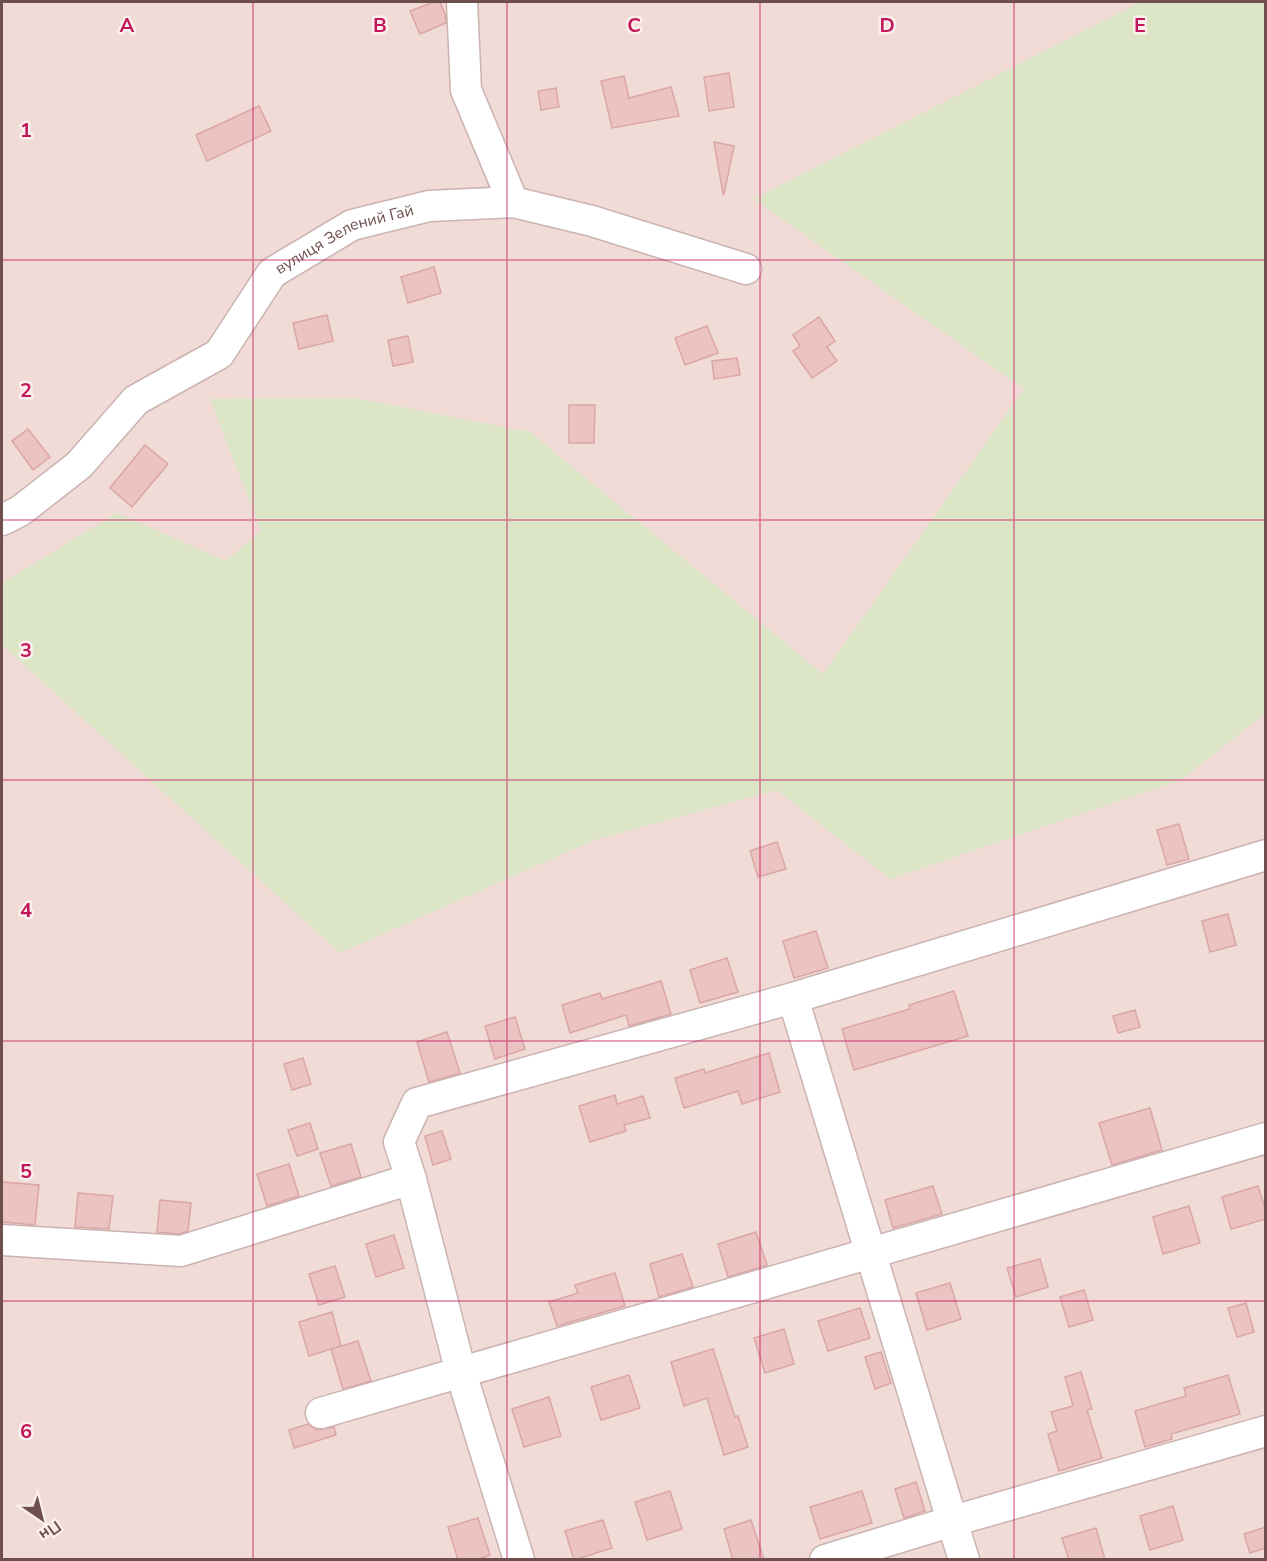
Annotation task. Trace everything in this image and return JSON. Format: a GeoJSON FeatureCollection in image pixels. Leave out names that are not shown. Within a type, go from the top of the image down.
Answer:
{"type":"FeatureCollection","features":[{"type":"Feature","properties":{"kind":"street"},"geometry":{"type":"LineString","coordinates":[[462,2],[466,90],[513,202]]}},
{"type":"Feature","properties":{"kind":"street","name":"вулиця Зелений Гай"},"geometry":{"type":"LineString","coordinates":[[2,520],[20,511],[79,465],[136,400],[219,354],[272,273],[352,225],[429,206],[513,202],[592,221],[746,269]]}},
{"type":"Feature","properties":{"kind":"street"},"geometry":{"type":"LineString","coordinates":[[519,1560],[461,1372],[411,1179],[399,1142],[417,1103],[793,998],[1266,855]]}},
{"type":"Feature","properties":{"kind":"street"},"geometry":{"type":"LineString","coordinates":[[793,998],[964,1560]]}},
{"type":"Feature","properties":{"kind":"street"},"geometry":{"type":"LineString","coordinates":[[321,1413],[1266,1138]]}},
{"type":"Feature","properties":{"kind":"street"},"geometry":{"type":"LineString","coordinates":[[2,1240],[181,1251],[411,1179]]}},
{"type":"Feature","properties":{"kind":"street"},"geometry":{"type":"LineString","coordinates":[[825,1560],[1266,1431]]}},
{"type":"Feature","properties":{"kind":"shaded area"},"geometry":{"type":"Polygon","coordinates":[[[2,2],[1265,2],[1265,1559],[2,1559],[2,2]]]}},
{"type":"Feature","properties":{"kind":"green space"},"geometry":{"type":"Polygon","coordinates":[[[1141,2],[1265,2],[1265,714],[1181,780],[890,879],[777,790],[595,840],[340,953],[2,645],[2,583],[117,513],[226,561],[261,531],[210,399],[356,398],[530,432],[823,674],[1024,389],[753,199],[1141,2]]]}},
{"type":"Feature","properties":{"kind":"building"},"geometry":{"type":"Polygon","coordinates":[[[440,2],[446,23],[420,34],[410,11],[440,2]]]}},
{"type":"Feature","properties":{"kind":"building"},"geometry":{"type":"Polygon","coordinates":[[[729,73],[734,107],[709,111],[704,77],[729,73]]]}},
{"type":"Feature","properties":{"kind":"building"},"geometry":{"type":"Polygon","coordinates":[[[624,76],[629,98],[671,87],[679,116],[612,128],[601,81],[624,76]]]}},
{"type":"Feature","properties":{"kind":"building"},"geometry":{"type":"Polygon","coordinates":[[[556,88],[559,107],[541,110],[538,91],[556,88]]]}},
{"type":"Feature","properties":{"kind":"building"},"geometry":{"type":"Polygon","coordinates":[[[259,106],[271,131],[207,161],[196,135],[259,106]]]}},
{"type":"Feature","properties":{"kind":"building"},"geometry":{"type":"Polygon","coordinates":[[[714,142],[734,146],[724,194],[723,194],[714,142]]]}},
{"type":"Feature","properties":{"kind":"building"},"geometry":{"type":"Polygon","coordinates":[[[434,267],[441,293],[408,303],[401,277],[434,267]]]}},
{"type":"Feature","properties":{"kind":"building"},"geometry":{"type":"Polygon","coordinates":[[[327,315],[333,341],[299,349],[293,323],[327,315]]]}},
{"type":"Feature","properties":{"kind":"building"},"geometry":{"type":"Polygon","coordinates":[[[819,317],[835,341],[827,347],[837,361],[812,378],[793,351],[800,346],[793,335],[819,317]]]}},
{"type":"Feature","properties":{"kind":"building"},"geometry":{"type":"Polygon","coordinates":[[[707,326],[718,353],[685,365],[675,338],[707,326]]]}},
{"type":"Feature","properties":{"kind":"building"},"geometry":{"type":"Polygon","coordinates":[[[408,336],[413,362],[393,366],[388,340],[408,336]]]}},
{"type":"Feature","properties":{"kind":"building"},"geometry":{"type":"Polygon","coordinates":[[[737,358],[740,375],[714,379],[712,361],[737,358]]]}},
{"type":"Feature","properties":{"kind":"building"},"geometry":{"type":"Polygon","coordinates":[[[569,405],[595,405],[594,443],[569,443],[569,405]]]}},
{"type":"Feature","properties":{"kind":"building"},"geometry":{"type":"Polygon","coordinates":[[[28,429],[50,457],[33,470],[12,441],[28,429]]]}},
{"type":"Feature","properties":{"kind":"building"},"geometry":{"type":"Polygon","coordinates":[[[145,445],[168,464],[132,507],[110,488],[145,445]]]}},
{"type":"Feature","properties":{"kind":"building"},"geometry":{"type":"Polygon","coordinates":[[[1179,824],[1189,859],[1167,865],[1157,830],[1179,824]]]}},
{"type":"Feature","properties":{"kind":"building"},"geometry":{"type":"Polygon","coordinates":[[[777,842],[786,869],[758,877],[750,851],[777,842]]]}},
{"type":"Feature","properties":{"kind":"building"},"geometry":{"type":"Polygon","coordinates":[[[1228,914],[1236,945],[1210,952],[1202,921],[1228,914]]]}},
{"type":"Feature","properties":{"kind":"building"},"geometry":{"type":"Polygon","coordinates":[[[816,931],[828,968],[794,978],[783,941],[816,931]]]}},
{"type":"Feature","properties":{"kind":"building"},"geometry":{"type":"Polygon","coordinates":[[[727,958],[738,992],[700,1003],[690,970],[727,958]]]}},
{"type":"Feature","properties":{"kind":"building"},"geometry":{"type":"Polygon","coordinates":[[[661,981],[671,1014],[629,1026],[626,1015],[570,1033],[562,1005],[600,993],[602,999],[661,981]]]}},
{"type":"Feature","properties":{"kind":"building"},"geometry":{"type":"Polygon","coordinates":[[[954,991],[968,1036],[854,1070],[842,1029],[910,1009],[909,1005],[954,991]]]}},
{"type":"Feature","properties":{"kind":"building"},"geometry":{"type":"Polygon","coordinates":[[[1135,1010],[1140,1027],[1118,1033],[1113,1016],[1135,1010]]]}},
{"type":"Feature","properties":{"kind":"building"},"geometry":{"type":"Polygon","coordinates":[[[515,1017],[525,1049],[495,1059],[485,1026],[515,1017]]]}},
{"type":"Feature","properties":{"kind":"building"},"geometry":{"type":"Polygon","coordinates":[[[447,1032],[460,1073],[429,1082],[417,1042],[447,1032]]]}},
{"type":"Feature","properties":{"kind":"building"},"geometry":{"type":"Polygon","coordinates":[[[769,1053],[780,1092],[742,1104],[738,1091],[684,1108],[675,1078],[704,1069],[705,1073],[769,1053]]]}},
{"type":"Feature","properties":{"kind":"building"},"geometry":{"type":"Polygon","coordinates":[[[303,1058],[311,1084],[292,1090],[284,1064],[303,1058]]]}},
{"type":"Feature","properties":{"kind":"building"},"geometry":{"type":"Polygon","coordinates":[[[615,1095],[617,1104],[643,1096],[650,1118],[624,1125],[626,1131],[590,1142],[579,1106],[615,1095]]]}},
{"type":"Feature","properties":{"kind":"building"},"geometry":{"type":"Polygon","coordinates":[[[1150,1108],[1162,1150],[1112,1165],[1099,1123],[1150,1108]]]}},
{"type":"Feature","properties":{"kind":"building"},"geometry":{"type":"Polygon","coordinates":[[[310,1123],[318,1149],[297,1156],[288,1130],[310,1123]]]}},
{"type":"Feature","properties":{"kind":"building"},"geometry":{"type":"Polygon","coordinates":[[[442,1131],[451,1159],[433,1165],[425,1136],[442,1131]]]}},
{"type":"Feature","properties":{"kind":"building"},"geometry":{"type":"Polygon","coordinates":[[[351,1144],[361,1177],[331,1186],[320,1153],[351,1144]]]}},
{"type":"Feature","properties":{"kind":"building"},"geometry":{"type":"Polygon","coordinates":[[[289,1164],[299,1196],[267,1206],[257,1174],[289,1164]]]}},
{"type":"Feature","properties":{"kind":"building"},"geometry":{"type":"Polygon","coordinates":[[[2,1182],[39,1185],[35,1225],[2,1222],[2,1182]]]}},
{"type":"Feature","properties":{"kind":"building"},"geometry":{"type":"Polygon","coordinates":[[[933,1186],[942,1214],[893,1228],[885,1200],[933,1186]]]}},
{"type":"Feature","properties":{"kind":"building"},"geometry":{"type":"Polygon","coordinates":[[[1258,1186],[1266,1211],[1266,1219],[1231,1229],[1222,1197],[1258,1186]]]}},
{"type":"Feature","properties":{"kind":"building"},"geometry":{"type":"Polygon","coordinates":[[[78,1193],[113,1196],[109,1229],[75,1227],[78,1193]]]}},
{"type":"Feature","properties":{"kind":"building"},"geometry":{"type":"Polygon","coordinates":[[[160,1200],[191,1203],[188,1231],[179,1234],[157,1232],[160,1200]]]}},
{"type":"Feature","properties":{"kind":"building"},"geometry":{"type":"Polygon","coordinates":[[[1189,1206],[1200,1243],[1163,1254],[1153,1217],[1189,1206]]]}},
{"type":"Feature","properties":{"kind":"building"},"geometry":{"type":"Polygon","coordinates":[[[756,1232],[767,1265],[728,1277],[718,1244],[756,1232]]]}},
{"type":"Feature","properties":{"kind":"building"},"geometry":{"type":"Polygon","coordinates":[[[394,1235],[404,1268],[376,1277],[366,1244],[394,1235]]]}},
{"type":"Feature","properties":{"kind":"building"},"geometry":{"type":"Polygon","coordinates":[[[682,1254],[693,1287],[659,1297],[650,1264],[682,1254]]]}},
{"type":"Feature","properties":{"kind":"building"},"geometry":{"type":"Polygon","coordinates":[[[1040,1259],[1048,1287],[1016,1297],[1007,1268],[1040,1259]]]}},
{"type":"Feature","properties":{"kind":"building"},"geometry":{"type":"Polygon","coordinates":[[[335,1266],[345,1297],[319,1305],[309,1274],[335,1266]]]}},
{"type":"Feature","properties":{"kind":"building"},"geometry":{"type":"Polygon","coordinates":[[[615,1273],[625,1306],[557,1326],[549,1302],[578,1293],[575,1285],[615,1273]]]}},
{"type":"Feature","properties":{"kind":"building"},"geometry":{"type":"Polygon","coordinates":[[[950,1283],[961,1319],[927,1330],[916,1293],[950,1283]]]}},
{"type":"Feature","properties":{"kind":"building"},"geometry":{"type":"Polygon","coordinates":[[[1084,1290],[1093,1320],[1069,1327],[1060,1297],[1084,1290]]]}},
{"type":"Feature","properties":{"kind":"building"},"geometry":{"type":"Polygon","coordinates":[[[1246,1303],[1254,1332],[1237,1337],[1228,1308],[1246,1303]]]}},
{"type":"Feature","properties":{"kind":"building"},"geometry":{"type":"Polygon","coordinates":[[[860,1308],[870,1338],[828,1351],[818,1321],[860,1308]]]}},
{"type":"Feature","properties":{"kind":"building"},"geometry":{"type":"Polygon","coordinates":[[[332,1312],[341,1346],[309,1356],[299,1322],[332,1312]]]}},
{"type":"Feature","properties":{"kind":"building"},"geometry":{"type":"Polygon","coordinates":[[[784,1329],[794,1364],[765,1373],[754,1338],[784,1329]]]}},
{"type":"Feature","properties":{"kind":"building"},"geometry":{"type":"Polygon","coordinates":[[[358,1341],[371,1381],[343,1389],[331,1349],[358,1341]]]}},
{"type":"Feature","properties":{"kind":"building"},"geometry":{"type":"Polygon","coordinates":[[[713,1349],[735,1417],[738,1416],[748,1447],[724,1455],[707,1398],[684,1406],[671,1362],[713,1349]]]}},
{"type":"Feature","properties":{"kind":"building"},"geometry":{"type":"Polygon","coordinates":[[[881,1352],[891,1383],[875,1389],[865,1357],[881,1352]]]}},
{"type":"Feature","properties":{"kind":"building"},"geometry":{"type":"Polygon","coordinates":[[[1081,1372],[1092,1409],[1087,1410],[1102,1458],[1059,1471],[1048,1434],[1057,1431],[1051,1412],[1073,1406],[1065,1377],[1081,1372]]]}},
{"type":"Feature","properties":{"kind":"building"},"geometry":{"type":"Polygon","coordinates":[[[629,1375],[640,1408],[601,1420],[591,1387],[629,1375]]]}},
{"type":"Feature","properties":{"kind":"building"},"geometry":{"type":"Polygon","coordinates":[[[1228,1375],[1240,1414],[1171,1434],[1172,1439],[1145,1447],[1135,1411],[1186,1396],[1184,1388],[1228,1375]]]}},
{"type":"Feature","properties":{"kind":"building"},"geometry":{"type":"Polygon","coordinates":[[[549,1397],[561,1436],[524,1447],[512,1409],[549,1397]]]}},
{"type":"Feature","properties":{"kind":"building"},"geometry":{"type":"Polygon","coordinates":[[[308,1424],[317,1430],[334,1427],[336,1435],[294,1448],[289,1430],[308,1424]]]}},
{"type":"Feature","properties":{"kind":"building"},"geometry":{"type":"Polygon","coordinates":[[[916,1482],[925,1511],[904,1518],[895,1489],[916,1482]]]}},
{"type":"Feature","properties":{"kind":"building"},"geometry":{"type":"Polygon","coordinates":[[[670,1491],[682,1529],[647,1540],[635,1502],[670,1491]]]}},
{"type":"Feature","properties":{"kind":"building"},"geometry":{"type":"Polygon","coordinates":[[[862,1491],[872,1523],[820,1539],[810,1507],[862,1491]]]}},
{"type":"Feature","properties":{"kind":"building"},"geometry":{"type":"Polygon","coordinates":[[[1173,1506],[1183,1540],[1150,1550],[1140,1516],[1173,1506]]]}},
{"type":"Feature","properties":{"kind":"building"},"geometry":{"type":"Polygon","coordinates":[[[478,1518],[490,1555],[477,1560],[458,1560],[448,1527],[478,1518]]]}},
{"type":"Feature","properties":{"kind":"building"},"geometry":{"type":"Polygon","coordinates":[[[603,1520],[612,1548],[574,1560],[565,1531],[603,1520]]]}},
{"type":"Feature","properties":{"kind":"building"},"geometry":{"type":"Polygon","coordinates":[[[751,1520],[764,1560],[733,1560],[724,1529],[751,1520]]]}},
{"type":"Feature","properties":{"kind":"building"},"geometry":{"type":"Polygon","coordinates":[[[1266,1527],[1266,1548],[1250,1553],[1244,1534],[1266,1527]]]}},
{"type":"Feature","properties":{"kind":"building"},"geometry":{"type":"Polygon","coordinates":[[[1096,1528],[1105,1560],[1069,1560],[1062,1538],[1096,1528]]]}}]}
